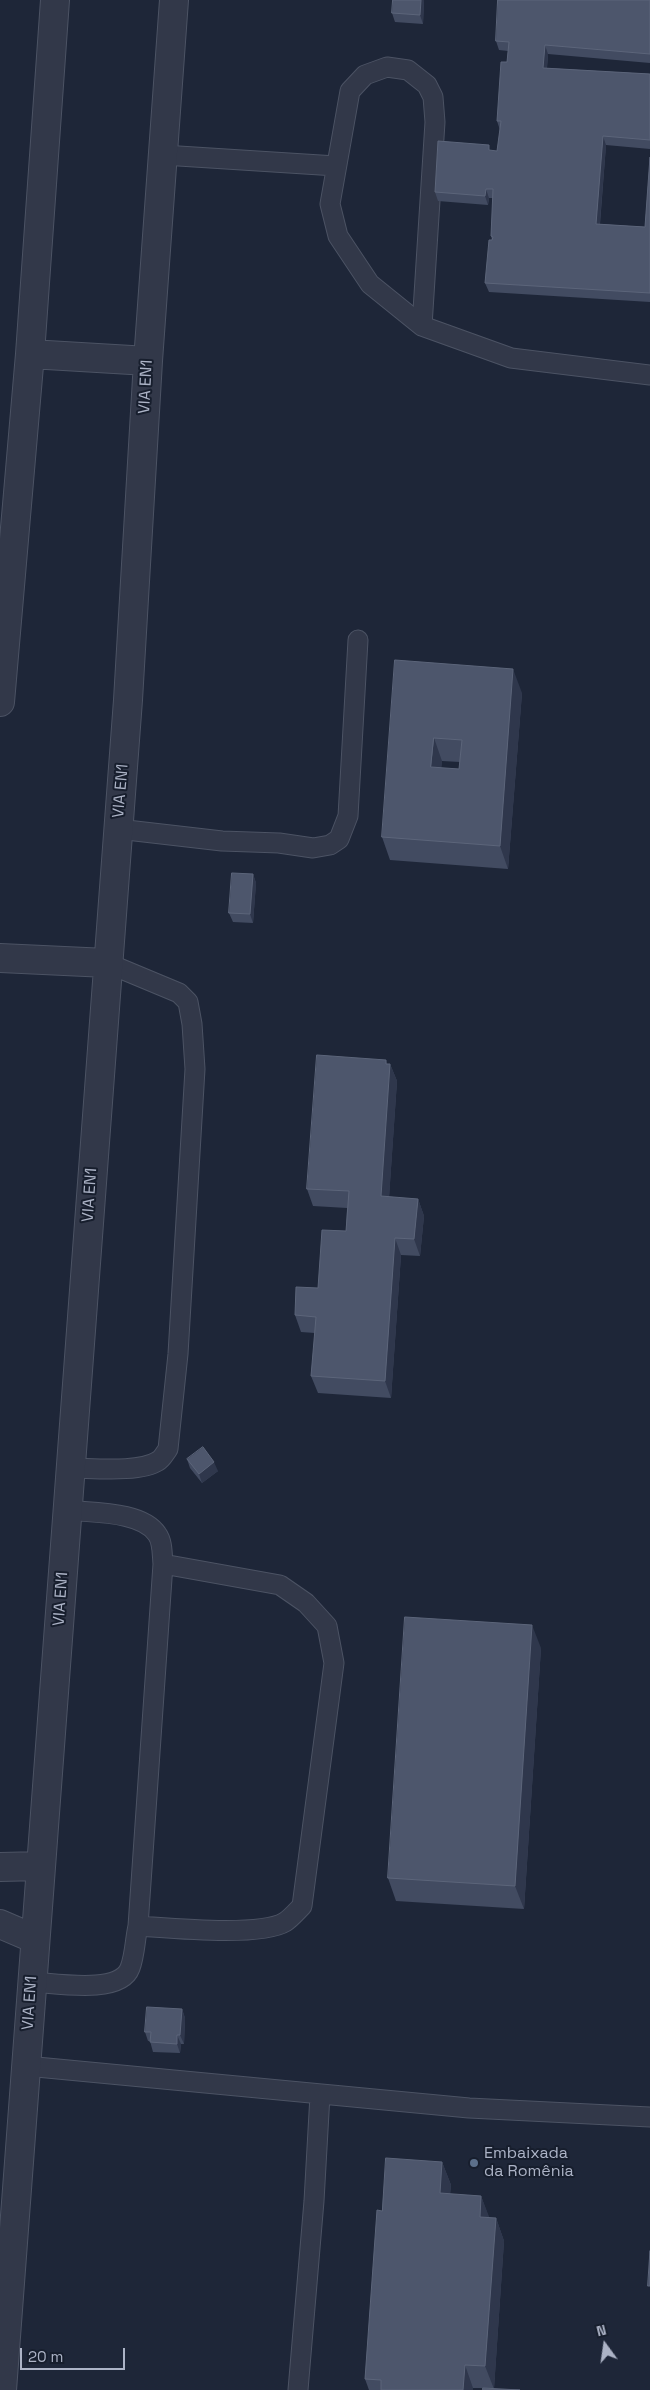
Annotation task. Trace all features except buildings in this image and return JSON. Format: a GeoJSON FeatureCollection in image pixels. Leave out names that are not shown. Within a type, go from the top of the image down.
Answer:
{"type":"FeatureCollection","features":[{"type":"Feature","properties":{"kind":"street"},"geometry":{"type":"LineString","coordinates":[[0,702],[1,671],[30,354],[54,0]]}},
{"type":"Feature","properties":{"kind":"street","name":"VIA EN1"},"geometry":{"type":"LineString","coordinates":[[2,2390],[128,700],[148,361],[174,0]]}},
{"type":"Feature","properties":{"kind":"street"},"geometry":{"type":"LineString","coordinates":[[30,354],[148,361]]}},
{"type":"Feature","properties":{"kind":"street"},"geometry":{"type":"LineString","coordinates":[[0,958],[107,963]]}},
{"type":"Feature","properties":{"kind":"street"},"geometry":{"type":"LineString","coordinates":[[0,1867],[41,1866]]}},
{"type":"Feature","properties":{"kind":"street"},"geometry":{"type":"LineString","coordinates":[[0,1924],[35,1938]]}},
{"type":"Feature","properties":{"kind":"lane"},"geometry":{"type":"LineString","coordinates":[[422,326],[435,122],[432,97],[426,85],[408,70],[387,67],[365,76],[350,91],[330,204],[338,236],[370,284],[422,326],[511,358],[650,375]]}},
{"type":"Feature","properties":{"kind":"lane"},"geometry":{"type":"LineString","coordinates":[[163,155],[336,166]]}},
{"type":"Feature","properties":{"kind":"lane"},"geometry":{"type":"LineString","coordinates":[[118,829],[222,841],[313,848],[330,845],[339,839],[348,816],[358,640]]}},
{"type":"Feature","properties":{"kind":"lane"},"geometry":{"type":"LineString","coordinates":[[70,1468],[131,1467],[148,1465],[159,1461],[168,1449],[178,1354],[194,1070],[192,1024],[188,1002],[179,993],[107,963]]}},
{"type":"Feature","properties":{"kind":"lane"},"geometry":{"type":"LineString","coordinates":[[32,1982],[93,1985],[111,1983],[122,1979],[130,1969],[138,1926],[163,1564],[159,1536],[151,1527],[136,1518],[67,1510]]}},
{"type":"Feature","properties":{"kind":"lane"},"geometry":{"type":"LineString","coordinates":[[138,1926],[250,1931],[270,1928],[286,1922],[302,1906],[330,1705],[334,1663],[327,1626],[306,1603],[280,1585],[163,1564]]}},
{"type":"Feature","properties":{"kind":"lane"},"geometry":{"type":"LineString","coordinates":[[26,2066],[469,2108],[650,2116]]}},
{"type":"Feature","properties":{"kind":"lane"},"geometry":{"type":"LineString","coordinates":[[298,2390],[314,2201],[320,2095]]}},
{"type":"Feature","properties":{"kind":"place","name":"Embaixada da Romênia"},"geometry":{"type":"Point","coordinates":[474,2163]}}]}
